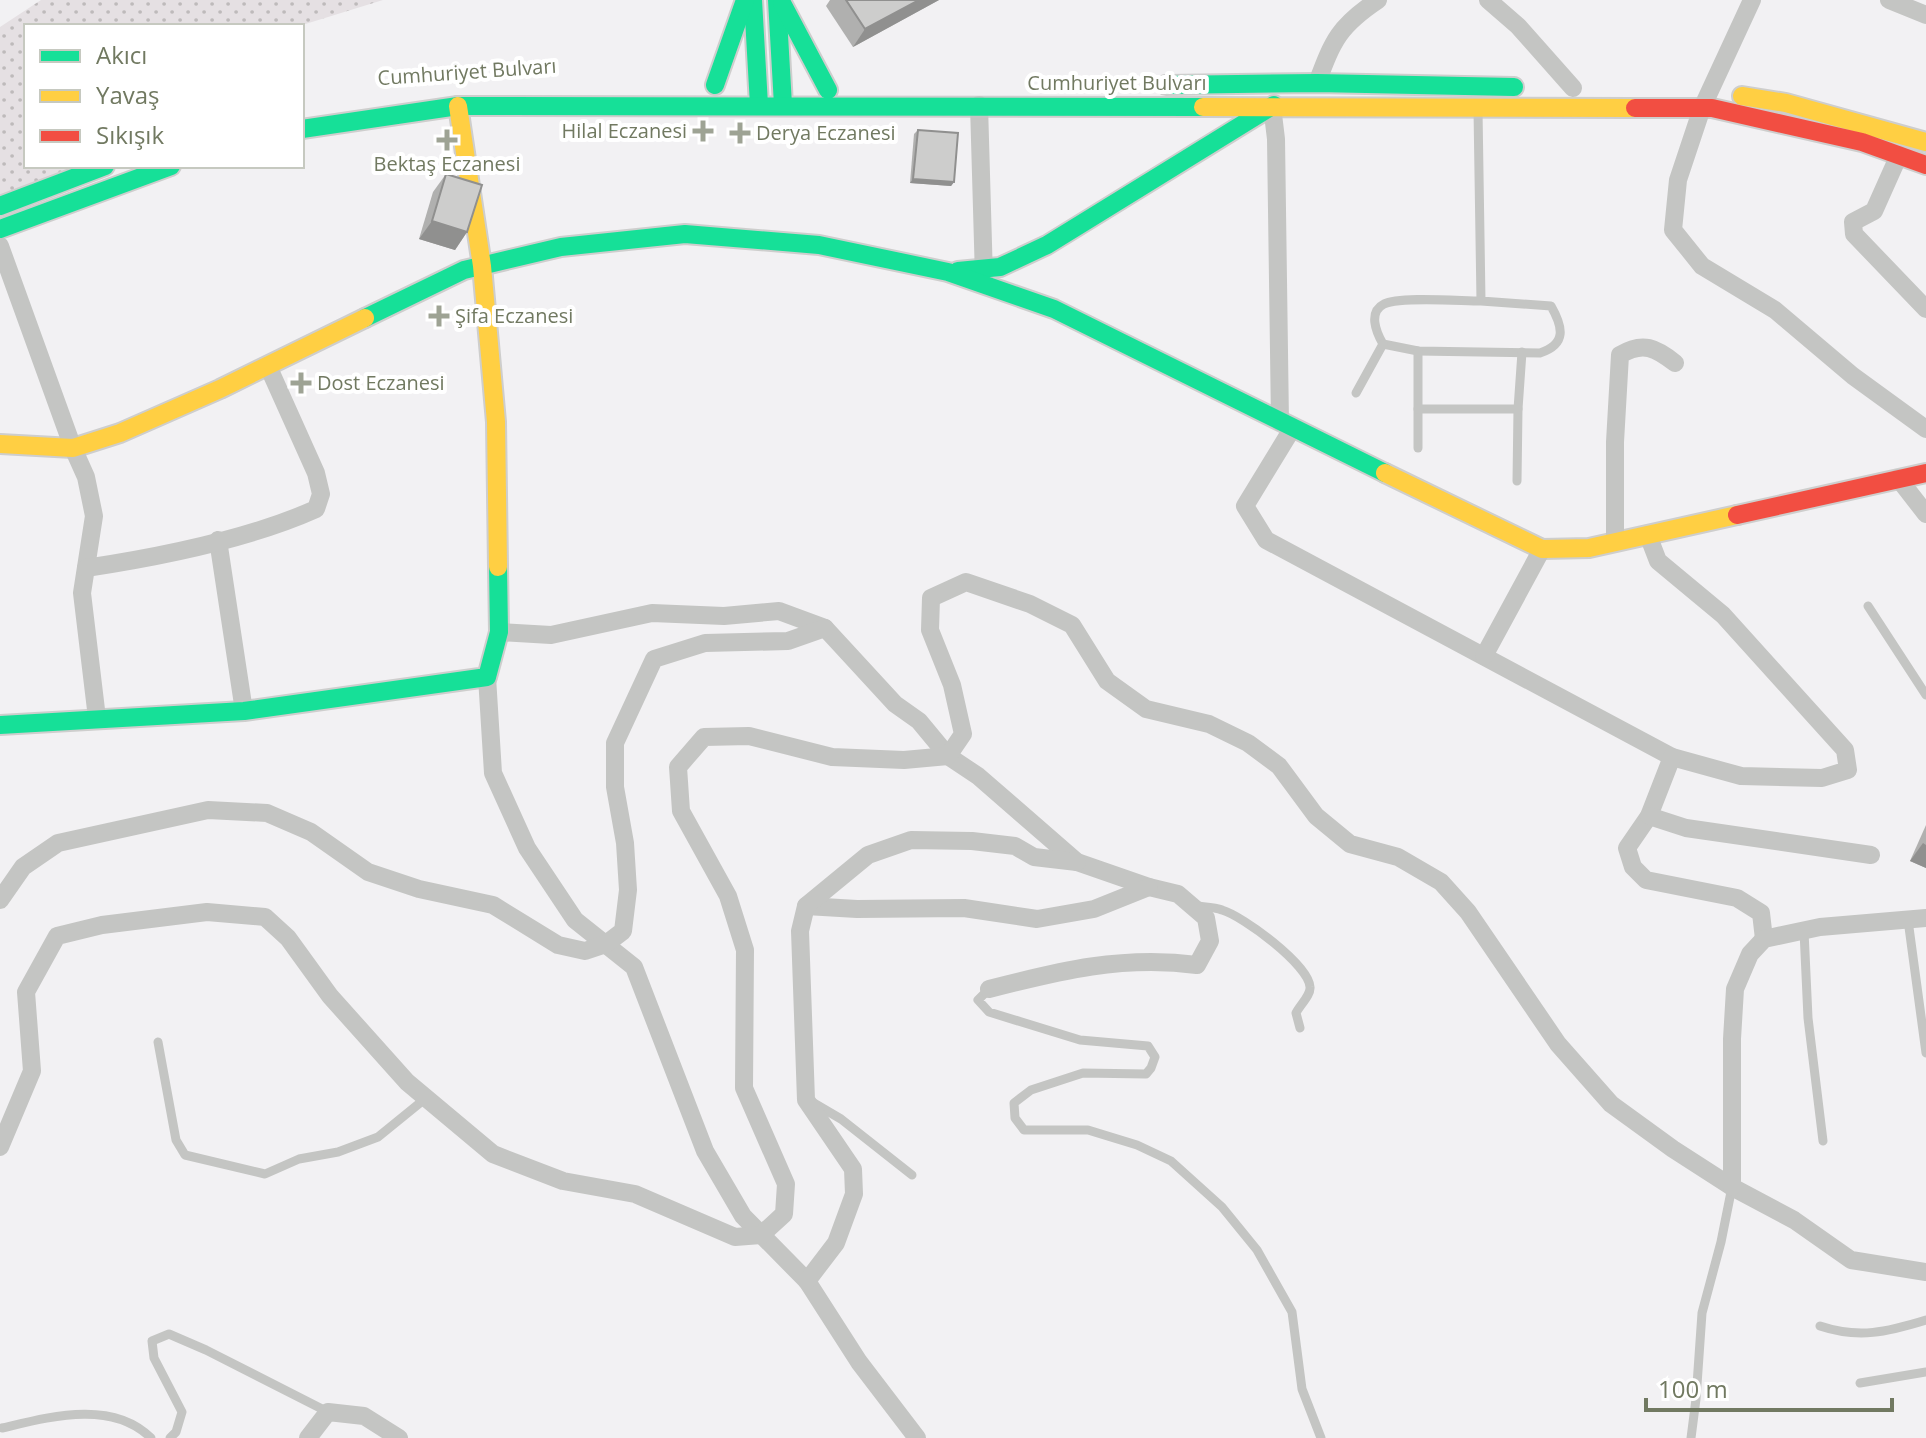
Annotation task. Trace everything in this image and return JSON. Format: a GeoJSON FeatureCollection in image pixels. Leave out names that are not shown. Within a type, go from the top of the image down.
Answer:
{"type":"FeatureCollection","features":[{"type":"Feature","properties":{"kind":"street"},"geometry":{"type":"LineString","coordinates":[[729,85],[745,0]]}},
{"type":"Feature","properties":{"kind":"street"},"geometry":{"type":"LineString","coordinates":[[729,85],[753,0]]}},
{"type":"Feature","properties":{"kind":"street"},"geometry":{"type":"LineString","coordinates":[[778,0],[805,88]]}},
{"type":"Feature","properties":{"kind":"street"},"geometry":{"type":"LineString","coordinates":[[778,0],[805,88]]}},
{"type":"Feature","properties":{"kind":"street"},"geometry":{"type":"LineString","coordinates":[[984,277],[1047,245],[1272,106],[1317,83],[1330,47],[1351,18],[1378,0]]}},
{"type":"Feature","properties":{"kind":"street","name":"Cumhuriyet Bulvarı"},"geometry":{"type":"LineString","coordinates":[[1143,86],[1317,83],[1581,88],[1488,0]]}},
{"type":"Feature","properties":{"kind":"street"},"geometry":{"type":"LineString","coordinates":[[1752,0],[1705,100],[1678,180],[1673,230],[1702,266],[1775,310],[1853,376],[1926,429]]}},
{"type":"Feature","properties":{"kind":"street"},"geometry":{"type":"LineString","coordinates":[[1889,0],[1926,15]]}},
{"type":"Feature","properties":{"kind":"street"},"geometry":{"type":"LineString","coordinates":[[729,85],[938,88]]}},
{"type":"Feature","properties":{"kind":"street"},"geometry":{"type":"LineString","coordinates":[[729,85],[759,105]]}},
{"type":"Feature","properties":{"kind":"street","name":"Cumhuriyet Bulvarı"},"geometry":{"type":"LineString","coordinates":[[374,100],[481,89],[543,88]]}},
{"type":"Feature","properties":{"kind":"street"},"geometry":{"type":"LineString","coordinates":[[783,105],[805,88]]}},
{"type":"Feature","properties":{"kind":"street","name":"Cumhuriyet Bulvarı"},"geometry":{"type":"LineString","coordinates":[[1649,90],[1705,100],[1712,108],[1862,142],[1926,165]]}},
{"type":"Feature","properties":{"kind":"street"},"geometry":{"type":"LineString","coordinates":[[978,93],[984,277]]}},
{"type":"Feature","properties":{"kind":"street","name":"Cumhuriyet Bulvarı"},"geometry":{"type":"LineString","coordinates":[[304,129],[458,106],[783,105],[978,93],[1272,106],[1477,107],[1705,100],[1786,103],[1926,142]]}},
{"type":"Feature","properties":{"kind":"street"},"geometry":{"type":"LineString","coordinates":[[304,111],[330,106]]}},
{"type":"Feature","properties":{"kind":"street"},"geometry":{"type":"LineString","coordinates":[[458,106],[482,266],[496,422],[499,632],[487,677],[493,773],[527,848],[575,920],[634,967],[705,1151],[743,1216],[807,1281],[859,1362],[917,1438]]}},
{"type":"Feature","properties":{"kind":"street"},"geometry":{"type":"LineString","coordinates":[[1272,106],[1276,139],[1286,426],[1245,506],[1266,540],[1672,757],[1741,776],[1822,778],[1848,770],[1845,750],[1723,615],[1658,561],[1648,535]]}},
{"type":"Feature","properties":{"kind":"street"},"geometry":{"type":"LineString","coordinates":[[1899,155],[1874,211],[1853,222],[1854,234],[1889,274],[1926,309]]}},
{"type":"Feature","properties":{"kind":"street"},"geometry":{"type":"LineString","coordinates":[[0,206],[100,168]]}},
{"type":"Feature","properties":{"kind":"street"},"geometry":{"type":"LineString","coordinates":[[0,229],[166,168]]}},
{"type":"Feature","properties":{"kind":"street"},"geometry":{"type":"LineString","coordinates":[[0,444],[73,448],[120,433],[268,366],[464,270],[561,247],[685,234],[819,245],[984,277],[1542,549],[1589,548],[1926,473]]}},
{"type":"Feature","properties":{"kind":"street"},"geometry":{"type":"LineString","coordinates":[[0,246],[86,477],[94,516],[82,593],[97,718]]}},
{"type":"Feature","properties":{"kind":"street"},"geometry":{"type":"LineString","coordinates":[[1615,542],[1615,442],[1620,355],[1632,347],[1657,349],[1675,363]]}},
{"type":"Feature","properties":{"kind":"street"},"geometry":{"type":"LineString","coordinates":[[86,568],[151,558],[290,521],[316,509],[321,494],[316,473],[268,366]]}},
{"type":"Feature","properties":{"kind":"street"},"geometry":{"type":"LineString","coordinates":[[1898,478],[1926,514]]}},
{"type":"Feature","properties":{"kind":"street"},"geometry":{"type":"LineString","coordinates":[[218,540],[244,711]]}},
{"type":"Feature","properties":{"kind":"street"},"geometry":{"type":"LineString","coordinates":[[1484,656],[1542,549]]}},
{"type":"Feature","properties":{"kind":"street"},"geometry":{"type":"LineString","coordinates":[[948,756],[963,734],[952,685],[930,630],[931,598],[966,582],[1030,604],[1072,625],[1107,681],[1146,709],[1209,724],[1248,743],[1279,766],[1316,816],[1350,844],[1398,857],[1441,882],[1468,912],[1558,1044],[1611,1104],[1673,1149],[1732,1187],[1794,1220],[1851,1260],[1926,1272]]}},
{"type":"Feature","properties":{"kind":"street"},"geometry":{"type":"LineString","coordinates":[[499,632],[551,635],[652,613],[724,616],[779,611],[825,628],[895,704],[919,721],[948,756],[978,776],[1077,862]]}},
{"type":"Feature","properties":{"kind":"street"},"geometry":{"type":"LineString","coordinates":[[0,900],[23,867],[58,843],[208,810],[267,813],[311,832],[368,872],[419,889],[493,905],[558,945],[585,951],[606,944],[623,931],[628,890],[625,843],[615,787],[615,743],[654,659],[705,643],[788,641],[825,628]]}},
{"type":"Feature","properties":{"kind":"street"},"geometry":{"type":"LineString","coordinates":[[0,725],[244,711],[487,677]]}},
{"type":"Feature","properties":{"kind":"street"},"geometry":{"type":"LineString","coordinates":[[0,1147],[32,1071],[26,992],[57,936],[102,925],[207,912],[265,917],[288,938],[339,1007],[407,1082],[493,1154],[563,1181],[635,1194],[735,1237],[761,1235],[784,1214],[786,1184],[744,1088],[745,950],[728,896],[681,811],[678,767],[704,737],[749,736],[832,757],[904,760],[948,756]]}},
{"type":"Feature","properties":{"kind":"street"},"geometry":{"type":"LineString","coordinates":[[1672,757],[1649,816],[1627,848],[1633,867],[1646,880],[1737,898],[1761,913],[1764,939]]}},
{"type":"Feature","properties":{"kind":"street"},"geometry":{"type":"LineString","coordinates":[[1649,816],[1686,828],[1871,855]]}},
{"type":"Feature","properties":{"kind":"street"},"geometry":{"type":"LineString","coordinates":[[807,1281],[836,1243],[854,1194],[853,1169],[806,1100],[800,931],[806,906],[868,855],[911,840],[972,841],[1015,846],[1034,857],[1077,862],[1178,894],[1206,918],[1210,941],[1197,965],[1161,960],[1116,962],[1056,972],[989,989]]}},
{"type":"Feature","properties":{"kind":"street"},"geometry":{"type":"LineString","coordinates":[[806,906],[964,908],[1037,919],[1094,909],[1149,887]]}},
{"type":"Feature","properties":{"kind":"street"},"geometry":{"type":"LineString","coordinates":[[1732,1187],[1735,989],[1750,954],[1764,939],[1881,920],[1917,919]]}},
{"type":"Feature","properties":{"kind":"street"},"geometry":{"type":"LineString","coordinates":[[308,1438],[328,1412],[364,1416],[391,1436]]}},
{"type":"Feature","properties":{"kind":"lane"},"geometry":{"type":"LineString","coordinates":[[1477,107],[1481,301]]}},
{"type":"Feature","properties":{"kind":"lane"},"geometry":{"type":"LineString","coordinates":[[1406,300],[1551,306],[1560,321],[1559,340],[1553,349],[1540,353],[1418,351],[1383,344],[1374,329],[1377,312],[1384,304],[1406,300]]}},
{"type":"Feature","properties":{"kind":"lane"},"geometry":{"type":"LineString","coordinates":[[1356,393],[1383,344]]}},
{"type":"Feature","properties":{"kind":"lane"},"geometry":{"type":"LineString","coordinates":[[1418,351],[1418,448]]}},
{"type":"Feature","properties":{"kind":"lane"},"geometry":{"type":"LineString","coordinates":[[1517,481],[1522,352]]}},
{"type":"Feature","properties":{"kind":"lane"},"geometry":{"type":"LineString","coordinates":[[1418,409],[1518,409]]}},
{"type":"Feature","properties":{"kind":"lane"},"geometry":{"type":"LineString","coordinates":[[1868,606],[1926,695]]}},
{"type":"Feature","properties":{"kind":"lane"},"geometry":{"type":"LineString","coordinates":[[1191,905],[1224,910],[1258,931],[1301,967],[1311,983],[1310,992],[1296,1013],[1300,1028]]}},
{"type":"Feature","properties":{"kind":"lane"},"geometry":{"type":"LineString","coordinates":[[1917,919],[1926,1053]]}},
{"type":"Feature","properties":{"kind":"lane"},"geometry":{"type":"LineString","coordinates":[[1804,931],[1808,1018],[1823,1141]]}},
{"type":"Feature","properties":{"kind":"lane"},"geometry":{"type":"LineString","coordinates":[[989,989],[978,1000],[989,1012],[1001,1017],[1080,1040],[1148,1046],[1155,1057],[1146,1074],[1083,1073],[1031,1090],[1014,1103],[1015,1118],[1024,1130],[1088,1130],[1137,1145],[1171,1161],[1222,1207],[1257,1250],[1292,1312],[1302,1389],[1321,1438]]}},
{"type":"Feature","properties":{"kind":"lane"},"geometry":{"type":"LineString","coordinates":[[158,1042],[176,1140],[185,1155],[265,1174],[299,1159],[338,1152],[378,1137],[426,1098]]}},
{"type":"Feature","properties":{"kind":"lane"},"geometry":{"type":"LineString","coordinates":[[806,1100],[841,1119],[912,1175]]}},
{"type":"Feature","properties":{"kind":"lane"},"geometry":{"type":"LineString","coordinates":[[1691,1438],[1702,1313],[1732,1187]]}},
{"type":"Feature","properties":{"kind":"lane"},"geometry":{"type":"LineString","coordinates":[[1820,1326],[1844,1334],[1889,1331],[1926,1320]]}},
{"type":"Feature","properties":{"kind":"lane"},"geometry":{"type":"LineString","coordinates":[[170,1438],[176,1432],[182,1412],[154,1358],[152,1341],[169,1334],[328,1412]]}},
{"type":"Feature","properties":{"kind":"lane"},"geometry":{"type":"LineString","coordinates":[[1860,1383],[1926,1372]]}},
{"type":"Feature","properties":{"kind":"lane"},"geometry":{"type":"LineString","coordinates":[[8,1438],[1,1427],[58,1415],[113,1416],[151,1438]]}},
{"type":"Feature","properties":{"kind":"shaded area"},"geometry":{"type":"Polygon","coordinates":[[[41,0],[383,0],[304,24],[24,24],[24,168],[81,168],[0,203],[0,27],[41,0]]]}},
{"type":"Feature","properties":{"kind":"building"},"geometry":{"type":"Polygon","coordinates":[[[846,0],[919,0],[865,29],[846,0]]]}},
{"type":"Feature","properties":{"kind":"building"},"geometry":{"type":"Polygon","coordinates":[[[918,130],[958,133],[954,182],[913,179],[918,130]]]}},
{"type":"Feature","properties":{"kind":"building"},"geometry":{"type":"Polygon","coordinates":[[[446,174],[482,185],[467,232],[432,221],[446,174]]]}},
{"type":"Feature","properties":{"kind":"traffic: fast"},"geometry":{"type":"LineString","coordinates":[[715,85],[745,0]]}},
{"type":"Feature","properties":{"kind":"traffic: fast"},"geometry":{"type":"LineString","coordinates":[[753,0],[759,105]]}},
{"type":"Feature","properties":{"kind":"traffic: fast"},"geometry":{"type":"LineString","coordinates":[[777,0],[783,105]]}},
{"type":"Feature","properties":{"kind":"traffic: fast"},"geometry":{"type":"LineString","coordinates":[[782,3],[828,90]]}},
{"type":"Feature","properties":{"kind":"traffic: fast"},"geometry":{"type":"LineString","coordinates":[[1166,85],[1317,83],[1514,87]]}},
{"type":"Feature","properties":{"kind":"traffic: fast"},"geometry":{"type":"LineString","coordinates":[[958,271],[1000,267],[1047,245],[1274,105]]}},
{"type":"Feature","properties":{"kind":"traffic: fast"},"geometry":{"type":"LineString","coordinates":[[304,129],[458,106],[1203,107]]}},
{"type":"Feature","properties":{"kind":"traffic: fast"},"geometry":{"type":"LineString","coordinates":[[0,206],[100,168]]}},
{"type":"Feature","properties":{"kind":"traffic: fast"},"geometry":{"type":"LineString","coordinates":[[0,229],[166,168]]}},
{"type":"Feature","properties":{"kind":"traffic: fast"},"geometry":{"type":"LineString","coordinates":[[365,318],[464,270],[561,247],[685,234],[819,245],[948,272],[1054,309],[1385,473]]}},
{"type":"Feature","properties":{"kind":"traffic: fast"},"geometry":{"type":"LineString","coordinates":[[0,725],[244,711],[487,677],[499,632],[498,567]]}},
{"type":"Feature","properties":{"kind":"traffic: slow"},"geometry":{"type":"LineString","coordinates":[[1742,96],[1786,103],[1926,142]]}},
{"type":"Feature","properties":{"kind":"traffic: slow"},"geometry":{"type":"LineString","coordinates":[[458,106],[482,266],[496,422],[498,567]]}},
{"type":"Feature","properties":{"kind":"traffic: slow"},"geometry":{"type":"LineString","coordinates":[[1203,107],[1635,108]]}},
{"type":"Feature","properties":{"kind":"traffic: slow"},"geometry":{"type":"LineString","coordinates":[[0,444],[73,448],[120,433],[220,389],[365,318]]}},
{"type":"Feature","properties":{"kind":"traffic: slow"},"geometry":{"type":"LineString","coordinates":[[1385,473],[1542,549],[1589,548],[1737,515]]}},
{"type":"Feature","properties":{"kind":"traffic: jam"},"geometry":{"type":"LineString","coordinates":[[1635,108],[1712,108],[1862,142],[1926,165]]}},
{"type":"Feature","properties":{"kind":"traffic: jam"},"geometry":{"type":"LineString","coordinates":[[1737,515],[1926,473]]}},
{"type":"Feature","properties":{"kind":"place","name":"Hilal Eczanesi"},"geometry":{"type":"Point","coordinates":[703,131]}},
{"type":"Feature","properties":{"kind":"place","name":"Derya Eczanesi"},"geometry":{"type":"Point","coordinates":[740,133]}},
{"type":"Feature","properties":{"kind":"place","name":"Bektaş Eczanesi"},"geometry":{"type":"Point","coordinates":[447,140]}},
{"type":"Feature","properties":{"kind":"place","name":"Şifa Eczanesi"},"geometry":{"type":"Point","coordinates":[439,316]}},
{"type":"Feature","properties":{"kind":"place","name":"Dost Eczanesi"},"geometry":{"type":"Point","coordinates":[301,383]}}]}
